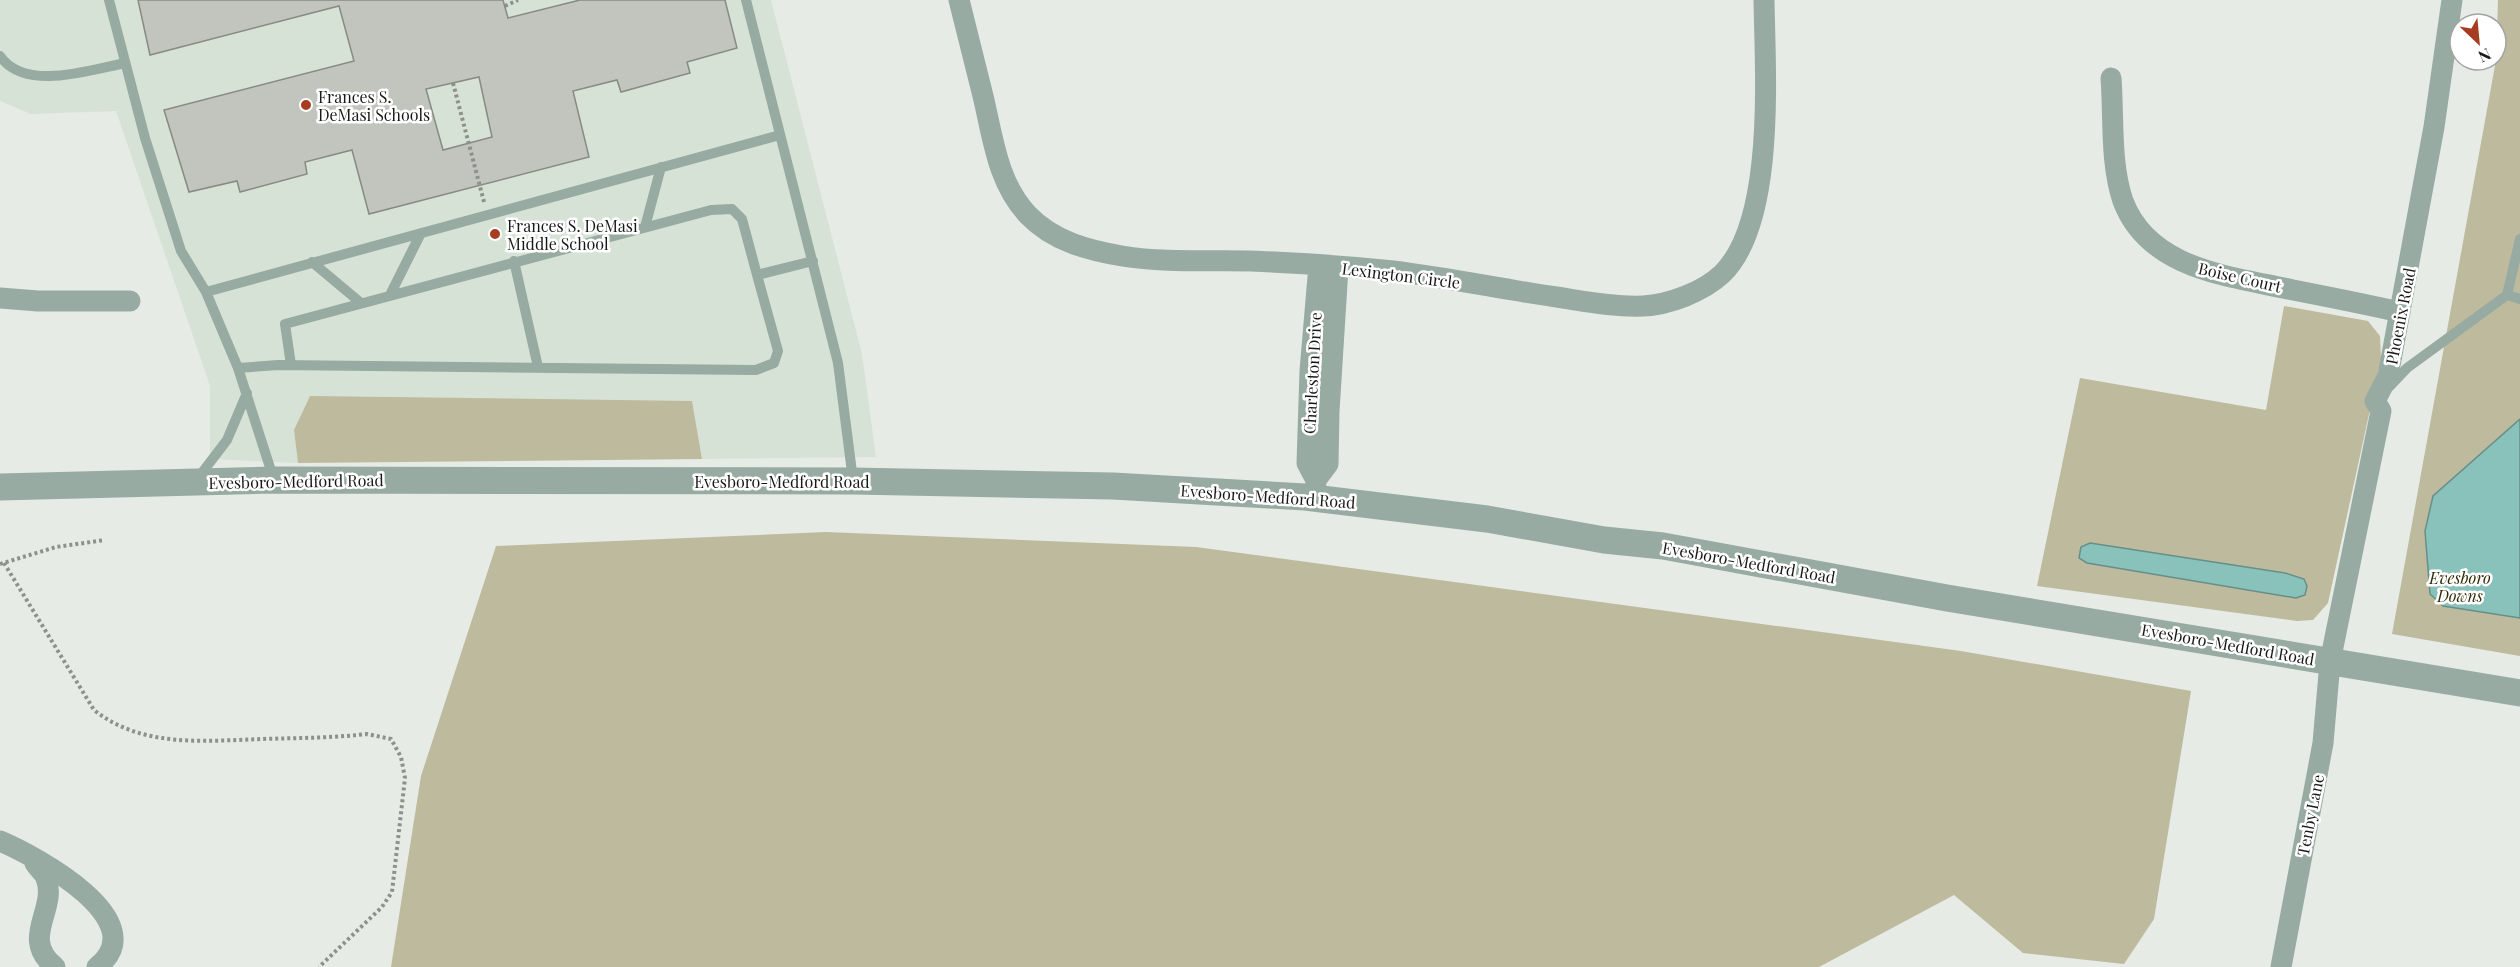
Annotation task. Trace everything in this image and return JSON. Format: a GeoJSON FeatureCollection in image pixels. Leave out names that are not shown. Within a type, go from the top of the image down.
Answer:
{"type":"FeatureCollection","features":[{"type":"Feature","properties":{"kind":"street","name":"Lexington Circle"},"geometry":{"type":"LineString","coordinates":[[959,0],[999,166],[1011,192],[1028,214],[1048,232],[1072,244],[1125,257],[1328,266],[1394,272],[1615,305],[1646,306],[1673,300],[1699,290],[1721,275],[1737,255],[1755,206],[1764,117],[1764,0]]}},
{"type":"Feature","properties":{"kind":"street","name":"Phoenix Road"},"geometry":{"type":"LineString","coordinates":[[2375,401],[2388,376],[2445,60],[2452,0]]}},
{"type":"Feature","properties":{"kind":"street","name":"Boise Court"},"geometry":{"type":"LineString","coordinates":[[2111,78],[2118,177],[2123,199],[2132,221],[2147,240],[2168,254],[2216,274],[2400,312]]}},
{"type":"Feature","properties":{"kind":"street","name":"Charleston Drive"},"geometry":{"type":"LineString","coordinates":[[1316,489],[1307,463],[1310,371],[1328,266]]}},
{"type":"Feature","properties":{"kind":"street"},"geometry":{"type":"LineString","coordinates":[[0,297],[38,301],[130,301]]}},
{"type":"Feature","properties":{"kind":"street"},"geometry":{"type":"LineString","coordinates":[[2330,662],[2381,411],[2375,401]]}},
{"type":"Feature","properties":{"kind":"street","name":"Evesboro-Medford Road"},"geometry":{"type":"LineString","coordinates":[[0,486],[274,480],[853,480],[1316,489],[1604,540],[1663,546],[1947,598],[2520,693]]}},
{"type":"Feature","properties":{"kind":"street","name":"Tenby Lane"},"geometry":{"type":"LineString","coordinates":[[2281,967],[2323,743],[2330,662]]}},
{"type":"Feature","properties":{"kind":"street"},"geometry":{"type":"LineString","coordinates":[[0,841],[30,858],[94,901],[110,921],[113,943],[108,956],[97,967]]}},
{"type":"Feature","properties":{"kind":"street"},"geometry":{"type":"LineString","coordinates":[[30,858],[46,877],[48,890],[39,942],[42,953],[56,967]]}},
{"type":"Feature","properties":{"kind":"lane"},"geometry":{"type":"LineString","coordinates":[[110,0],[125,63],[181,251],[206,292],[238,368],[274,480]]}},
{"type":"Feature","properties":{"kind":"lane"},"geometry":{"type":"LineString","coordinates":[[746,0],[838,363],[853,480]]}},
{"type":"Feature","properties":{"kind":"lane"},"geometry":{"type":"LineString","coordinates":[[0,56],[5,64],[27,75],[61,76],[125,63]]}},
{"type":"Feature","properties":{"kind":"lane"},"geometry":{"type":"LineString","coordinates":[[206,292],[780,135]]}},
{"type":"Feature","properties":{"kind":"lane"},"geometry":{"type":"LineString","coordinates":[[645,227],[661,167]]}},
{"type":"Feature","properties":{"kind":"lane"},"geometry":{"type":"LineString","coordinates":[[238,368],[291,365],[756,370],[774,363],[778,351],[742,219],[732,209],[711,210],[392,293],[285,324],[291,365]]}},
{"type":"Feature","properties":{"kind":"lane"},"geometry":{"type":"LineString","coordinates":[[392,293],[421,233]]}},
{"type":"Feature","properties":{"kind":"lane"},"geometry":{"type":"LineString","coordinates":[[2375,401],[2407,368],[2507,295],[2520,239]]}},
{"type":"Feature","properties":{"kind":"lane"},"geometry":{"type":"LineString","coordinates":[[514,261],[538,367]]}},
{"type":"Feature","properties":{"kind":"lane"},"geometry":{"type":"LineString","coordinates":[[757,275],[813,261]]}},
{"type":"Feature","properties":{"kind":"lane"},"geometry":{"type":"LineString","coordinates":[[312,262],[360,303]]}},
{"type":"Feature","properties":{"kind":"lane"},"geometry":{"type":"LineString","coordinates":[[2507,295],[2520,299]]}},
{"type":"Feature","properties":{"kind":"lane"},"geometry":{"type":"LineString","coordinates":[[195,482],[227,440],[247,393]]}},
{"type":"Feature","properties":{"kind":"path"},"geometry":{"type":"LineString","coordinates":[[505,6],[518,0]]}},
{"type":"Feature","properties":{"kind":"path"},"geometry":{"type":"LineString","coordinates":[[453,83],[488,215]]}},
{"type":"Feature","properties":{"kind":"path"},"geometry":{"type":"LineString","coordinates":[[105,540],[56,547],[2,564],[94,710],[111,724],[147,736],[186,741],[367,734],[391,739],[401,757],[405,777],[392,892],[382,907],[318,967]]}},
{"type":"Feature","properties":{"kind":"shaded area","name":"Frances S. DeMasi Middle School"},"geometry":{"type":"Polygon","coordinates":[[[0,0],[771,0],[862,354],[876,457],[702,459],[692,401],[294,430],[298,463],[210,459],[210,386],[116,111],[31,114],[0,101],[0,0]]]}},
{"type":"Feature","properties":{"kind":"green space","name":"Evesboro Downs"},"geometry":{"type":"Polygon","coordinates":[[[2498,0],[2520,0],[2520,656],[2392,634],[2494,72],[2508,72],[2508,12],[2498,12],[2498,0]]]}},
{"type":"Feature","properties":{"kind":"green space"},"geometry":{"type":"Polygon","coordinates":[[[2284,306],[2368,321],[2380,336],[2381,359],[2328,603],[2313,620],[2297,621],[2037,586],[2080,378],[2266,410],[2284,306]]]}},
{"type":"Feature","properties":{"kind":"green space"},"geometry":{"type":"Polygon","coordinates":[[[310,396],[692,401],[702,459],[298,463],[294,430],[310,396]]]}},
{"type":"Feature","properties":{"kind":"green space"},"geometry":{"type":"Polygon","coordinates":[[[826,532],[1196,547],[1961,651],[2191,691],[2154,919],[2124,964],[2023,953],[1954,895],[1819,967],[391,967],[421,776],[496,546],[826,532]]]}},
{"type":"Feature","properties":{"kind":"water"},"geometry":{"type":"Polygon","coordinates":[[[2520,419],[2520,618],[2443,606],[2430,594],[2425,531],[2433,496],[2520,419]]]}},
{"type":"Feature","properties":{"kind":"water"},"geometry":{"type":"Polygon","coordinates":[[[2090,543],[2285,573],[2304,579],[2307,586],[2305,595],[2296,598],[2087,563],[2079,558],[2081,547],[2090,543]]]}},
{"type":"Feature","properties":{"kind":"building","name":"Frances S. DeMasi Schools"},"geometry":{"type":"Polygon","coordinates":[[[138,0],[503,0],[508,18],[580,0],[725,0],[737,48],[687,62],[690,73],[621,92],[617,80],[573,91],[589,157],[369,214],[352,150],[305,162],[307,174],[240,192],[237,181],[189,192],[164,110],[354,61],[339,6],[150,55],[138,0]],[[479,77],[426,89],[443,150],[492,137],[479,77]]]}},
{"type":"Feature","properties":{"kind":"place","name":"Frances S. DeMasi Schools"},"geometry":{"type":"Point","coordinates":[306,105]}},
{"type":"Feature","properties":{"kind":"place","name":"Frances S. DeMasi Middle School"},"geometry":{"type":"Point","coordinates":[495,234]}}]}
